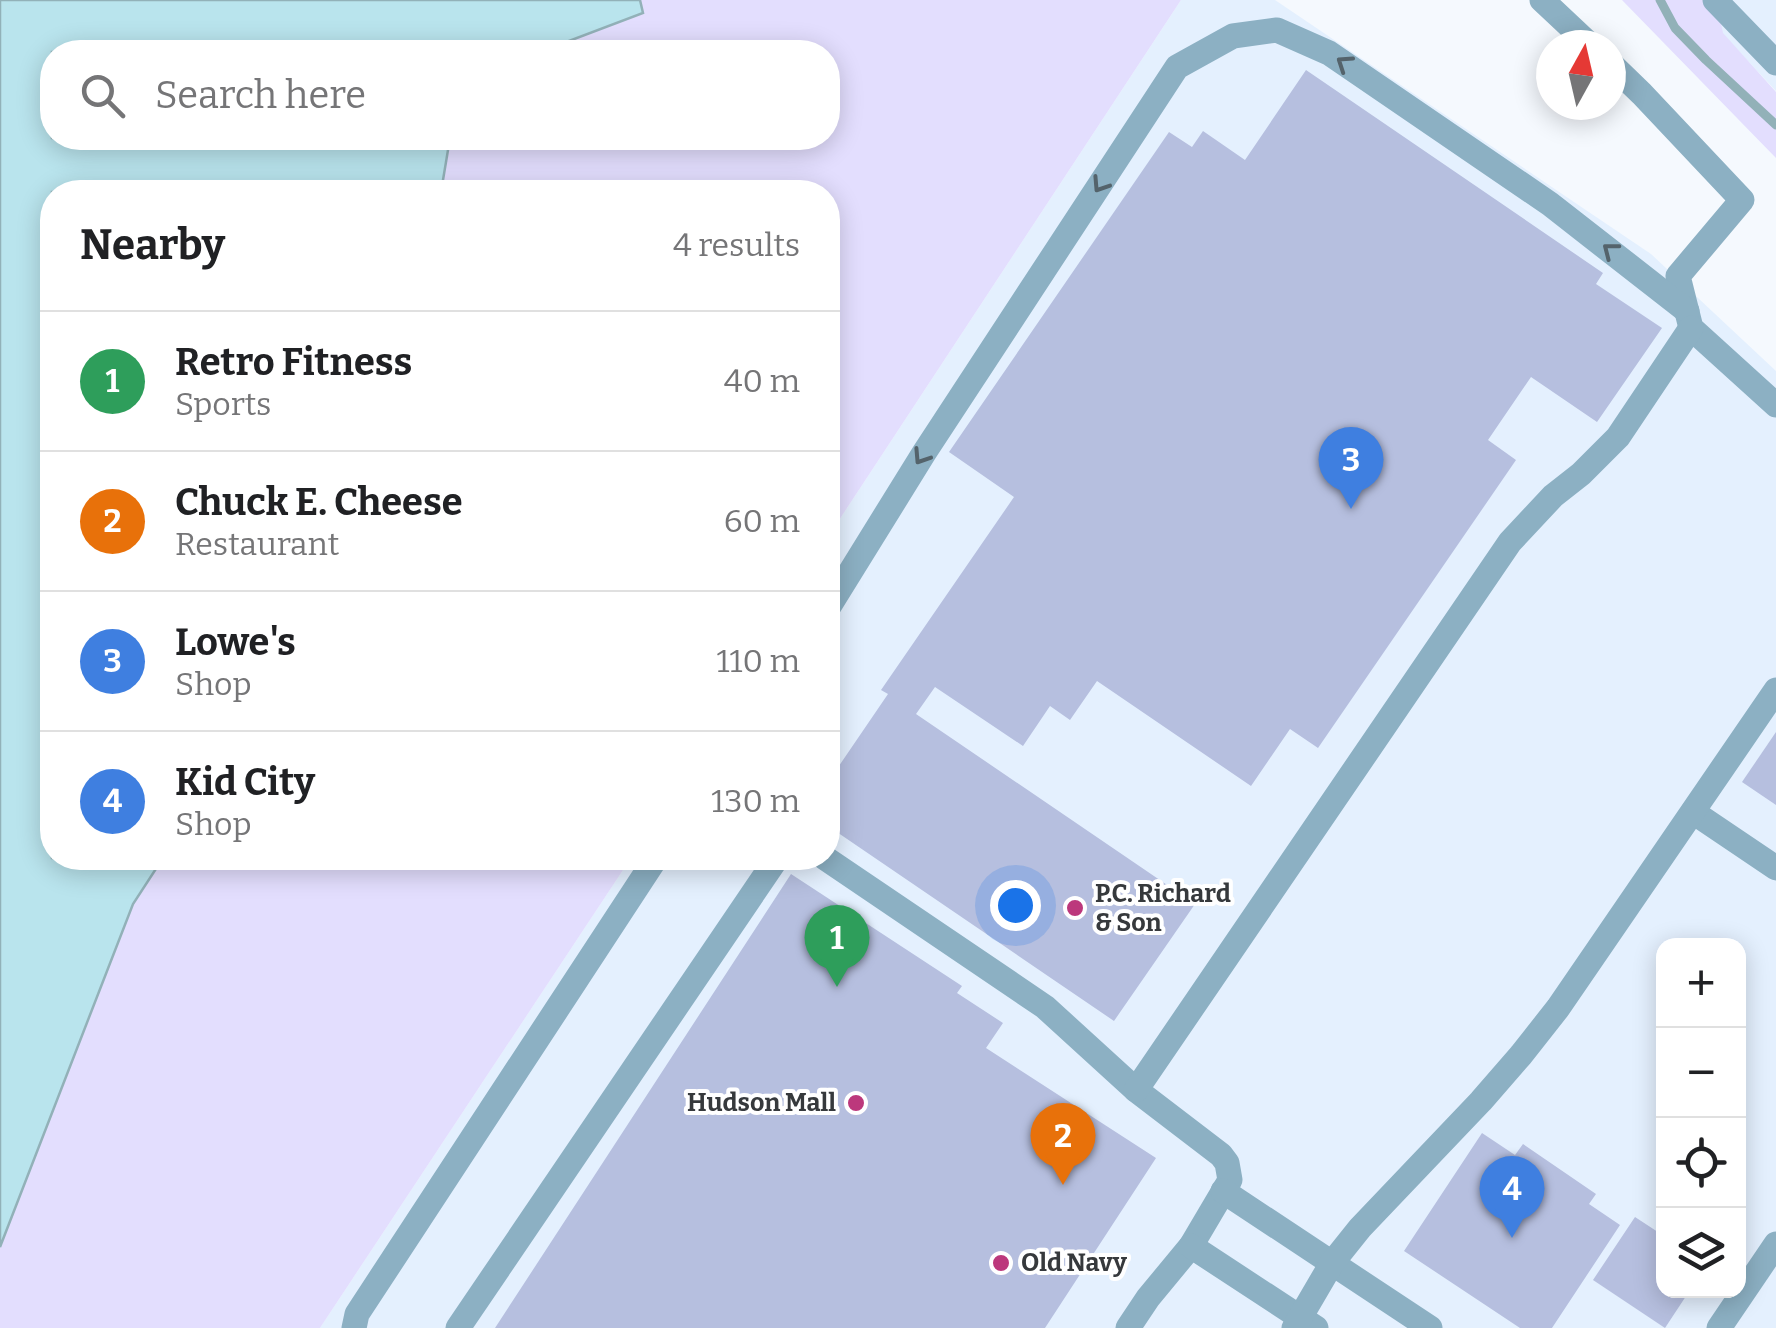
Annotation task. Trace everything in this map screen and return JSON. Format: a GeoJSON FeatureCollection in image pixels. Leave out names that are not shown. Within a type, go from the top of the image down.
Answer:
{"type":"FeatureCollection","features":[{"type":"Feature","properties":{"kind":"lane"},"geometry":{"type":"LineString","coordinates":[[1542,0],[1574,30]]}},
{"type":"Feature","properties":{"kind":"lane"},"geometry":{"type":"LineString","coordinates":[[1715,0],[1776,63]]}},
{"type":"Feature","properties":{"kind":"lane"},"geometry":{"type":"LineString","coordinates":[[840,589],[918,462],[1177,67],[1233,36],[1276,30],[1329,53],[1550,204],[1689,320],[1776,405]]}},
{"type":"Feature","properties":{"kind":"lane"},"geometry":{"type":"LineString","coordinates":[[1136,1090],[1510,542],[1553,496],[1618,438],[1689,320],[1678,276],[1742,200],[1626,79]]}},
{"type":"Feature","properties":{"kind":"lane"},"geometry":{"type":"LineString","coordinates":[[1191,1246],[1303,1325],[1332,1263],[1379,1206],[1530,1044],[1570,991],[1776,690]]}},
{"type":"Feature","properties":{"kind":"lane"},"geometry":{"type":"LineString","coordinates":[[1693,812],[1776,868]]}},
{"type":"Feature","properties":{"kind":"lane"},"geometry":{"type":"LineString","coordinates":[[840,868],[1044,1007],[1136,1090],[1227,1163],[1230,1180],[1191,1246],[1128,1328]]}},
{"type":"Feature","properties":{"kind":"lane"},"geometry":{"type":"LineString","coordinates":[[354,1328],[357,1314],[648,870]]}},
{"type":"Feature","properties":{"kind":"lane"},"geometry":{"type":"LineString","coordinates":[[458,1328],[769,870]]}},
{"type":"Feature","properties":{"kind":"lane"},"geometry":{"type":"LineString","coordinates":[[1223,1191],[1430,1328]]}},
{"type":"Feature","properties":{"kind":"lane"},"geometry":{"type":"LineString","coordinates":[[1720,1328],[1776,1244]]}},
{"type":"Feature","properties":{"kind":"shaded area"},"geometry":{"type":"Polygon","coordinates":[[[640,0],[1181,0],[840,519],[840,180],[443,180],[448,150],[840,150],[840,40],[571,40],[642,13],[640,0]]]}},
{"type":"Feature","properties":{"kind":"shaded area"},"geometry":{"type":"Polygon","coordinates":[[[1181,0],[1275,0],[1651,254],[1776,371],[1776,1328],[320,1328],[623,870],[840,870],[840,519],[1181,0]]]}},
{"type":"Feature","properties":{"kind":"shaded area"},"geometry":{"type":"Polygon","coordinates":[[[1622,0],[1716,0],[1723,33],[1776,92],[1776,158],[1622,0]]]}},
{"type":"Feature","properties":{"kind":"shaded area"},"geometry":{"type":"Polygon","coordinates":[[[1716,0],[1776,0],[1776,91],[1722,33],[1716,0]]]}},
{"type":"Feature","properties":{"kind":"shaded area"},"geometry":{"type":"Polygon","coordinates":[[[155,870],[623,870],[320,1328],[0,1328],[0,1247],[133,904],[155,870]]]}},
{"type":"Feature","properties":{"kind":"water"},"geometry":{"type":"Polygon","coordinates":[[[0,0],[640,0],[643,13],[572,40],[40,40],[40,150],[448,150],[443,180],[40,180],[40,870],[155,870],[133,904],[0,1247],[0,0]]]}},
{"type":"Feature","properties":{"kind":"building"},"geometry":{"type":"Polygon","coordinates":[[[1306,70],[1603,273],[1596,284],[1662,328],[1597,422],[1531,377],[1488,440],[1516,460],[1318,748],[1290,729],[1251,786],[1097,681],[1070,720],[1050,706],[1023,746],[935,687],[916,714],[1195,904],[1114,1021],[840,834],[840,764],[888,694],[881,690],[1014,497],[949,452],[1169,132],[1192,147],[1203,131],[1245,160],[1306,70]]]}},
{"type":"Feature","properties":{"kind":"building"},"geometry":{"type":"Polygon","coordinates":[[[1776,732],[1776,805],[1742,782],[1776,732]]]}},
{"type":"Feature","properties":{"kind":"building","name":"Hudson Mall"},"geometry":{"type":"Polygon","coordinates":[[[791,874],[962,986],[957,993],[1003,1023],[986,1048],[1156,1158],[1045,1328],[495,1328],[791,874]]]}},
{"type":"Feature","properties":{"kind":"building"},"geometry":{"type":"Polygon","coordinates":[[[1482,1133],[1515,1155],[1523,1144],[1596,1194],[1589,1204],[1620,1225],[1552,1328],[1520,1328],[1404,1251],[1482,1133]]]}},
{"type":"Feature","properties":{"kind":"building"},"geometry":{"type":"Polygon","coordinates":[[[1635,1217],[1656,1231],[1656,1298],[1685,1298],[1665,1328],[1593,1280],[1635,1217]]]}},
{"type":"Feature","properties":{"kind":"waterway"},"geometry":{"type":"LineString","coordinates":[[1660,0],[1675,28],[1776,125]]}},
{"type":"Feature","properties":{"kind":"place","name":"Lowe's"},"geometry":{"type":"Point","coordinates":[1351,509]}},
{"type":"Feature","properties":{"kind":"place","name":"P.C. Richard & Son"},"geometry":{"type":"Point","coordinates":[1075,908]}},
{"type":"Feature","properties":{"kind":"place","name":"Retro Fitness"},"geometry":{"type":"Point","coordinates":[837,987]}},
{"type":"Feature","properties":{"kind":"place","name":"Hudson Mall"},"geometry":{"type":"Point","coordinates":[856,1103]}},
{"type":"Feature","properties":{"kind":"place","name":"Chuck E. Cheese"},"geometry":{"type":"Point","coordinates":[1063,1185]}},
{"type":"Feature","properties":{"kind":"place","name":"Kid City"},"geometry":{"type":"Point","coordinates":[1512,1238]}},
{"type":"Feature","properties":{"kind":"place","name":"Old Navy"},"geometry":{"type":"Point","coordinates":[1001,1263]}}]}
